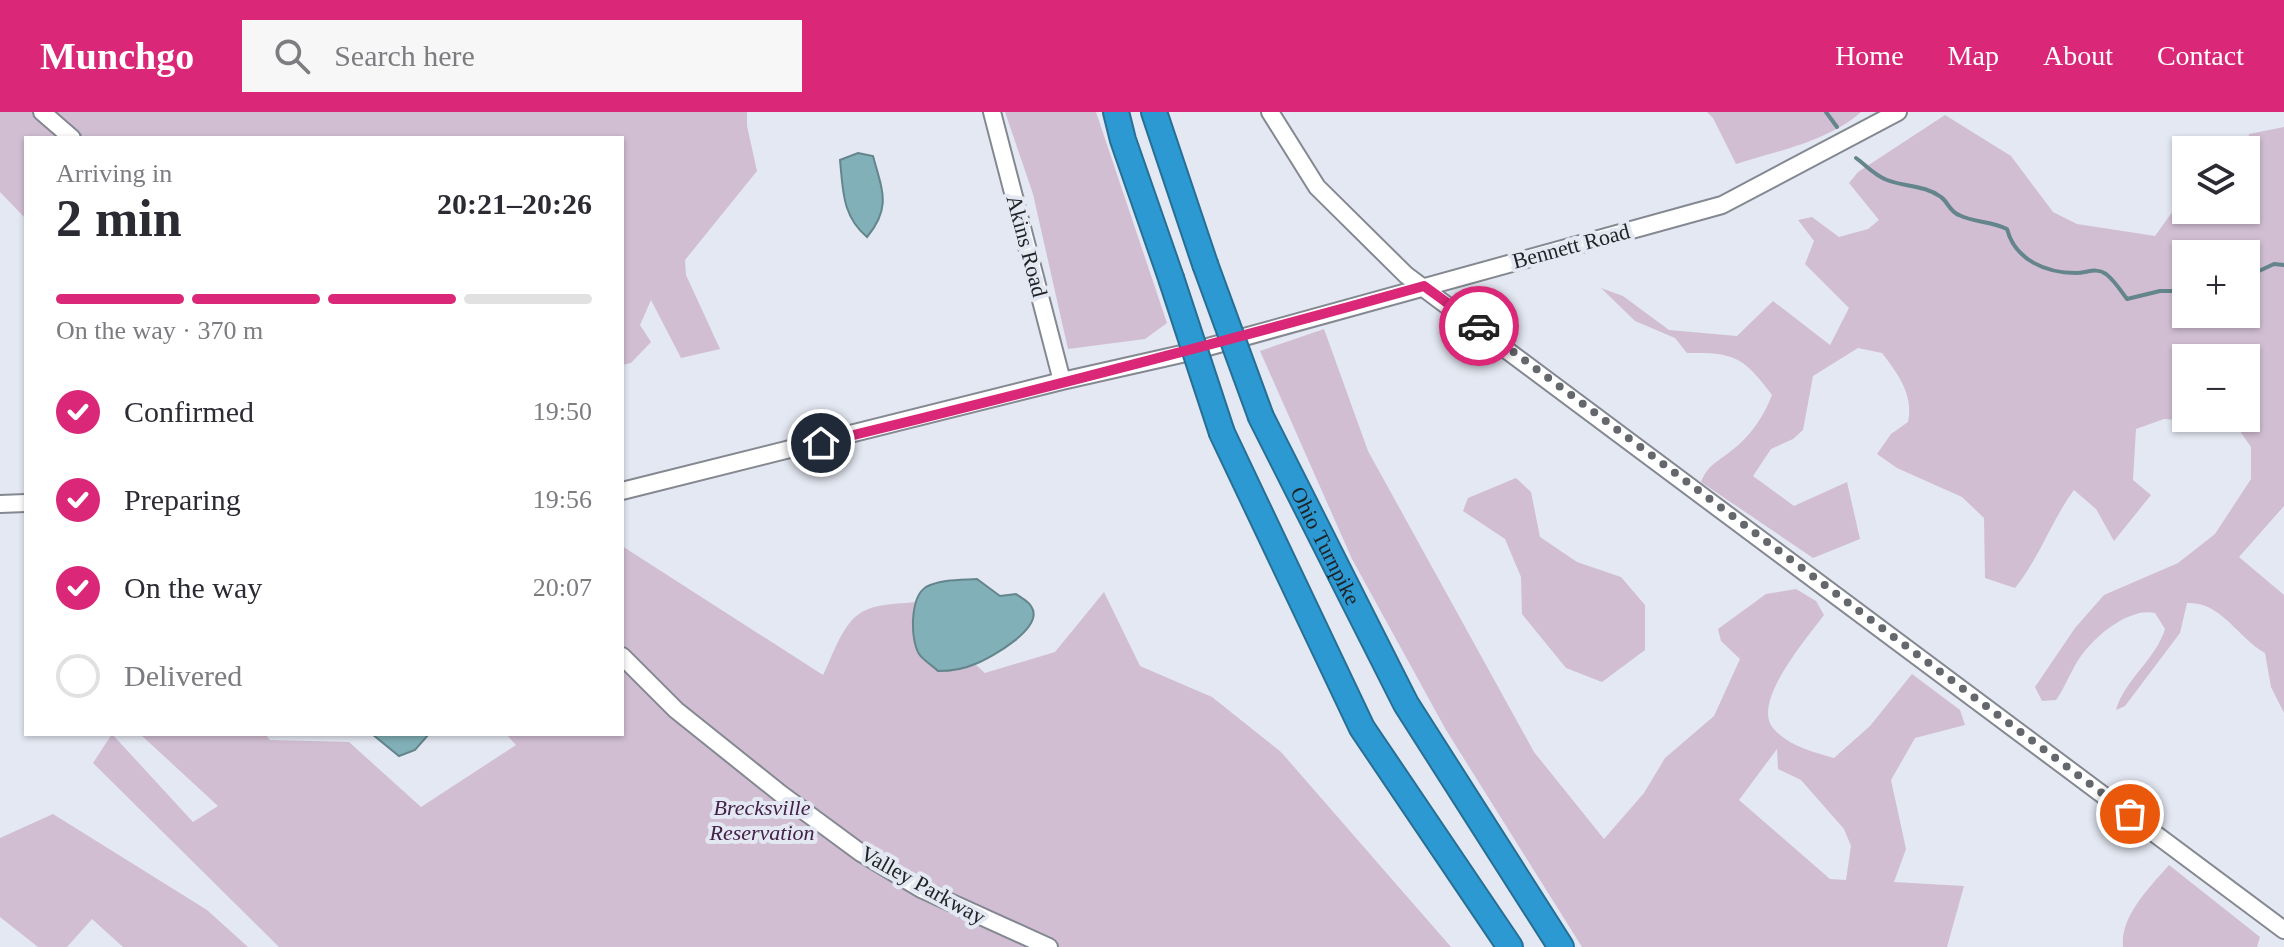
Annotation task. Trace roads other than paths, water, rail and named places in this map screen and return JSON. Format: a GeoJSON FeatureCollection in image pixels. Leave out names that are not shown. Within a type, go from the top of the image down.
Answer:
{"type":"FeatureCollection","features":[{"type":"Feature","properties":{"kind":"highway","name":"Ohio Turnpike"},"geometry":{"type":"LineString","coordinates":[[1116,112],[1222,433],[1362,728],[1510,947]]}},
{"type":"Feature","properties":{"kind":"highway","name":"Ohio Turnpike"},"geometry":{"type":"LineString","coordinates":[[1154,112],[1261,417],[1406,704],[1561,947]]}},
{"type":"Feature","properties":{"kind":"street"},"geometry":{"type":"LineString","coordinates":[[42,112],[70,136]]}},
{"type":"Feature","properties":{"kind":"street","name":"Akins Road"},"geometry":{"type":"LineString","coordinates":[[992,112],[1062,381]]}},
{"type":"Feature","properties":{"kind":"street"},"geometry":{"type":"LineString","coordinates":[[1270,112],[1317,187],[1394,264],[2284,930]]}},
{"type":"Feature","properties":{"kind":"street","name":"Bennett Road"},"geometry":{"type":"LineString","coordinates":[[624,490],[1186,353],[1722,205],[1898,112]]}},
{"type":"Feature","properties":{"kind":"street"},"geometry":{"type":"LineString","coordinates":[[0,504],[24,503]]}},
{"type":"Feature","properties":{"kind":"street","name":"Valley Parkway"},"geometry":{"type":"LineString","coordinates":[[624,658],[676,710],[861,853],[921,889],[1049,947]]}},
{"type":"Feature","properties":{"kind":"water"},"geometry":{"type":"Polygon","coordinates":[[[858,153],[873,156],[883,198],[880,216],[867,237],[848,211],[842,182],[840,160],[858,153]]]}},
{"type":"Feature","properties":{"kind":"water"},"geometry":{"type":"Polygon","coordinates":[[[977,579],[1000,596],[1016,594],[1026,601],[1034,614],[1031,623],[1015,641],[983,661],[938,671],[916,647],[913,619],[917,600],[921,592],[932,584],[977,579]]]}},
{"type":"Feature","properties":{"kind":"water"},"geometry":{"type":"Polygon","coordinates":[[[374,736],[427,736],[415,750],[399,756],[374,736]]]}},
{"type":"Feature","properties":{"kind":"waterway"},"geometry":{"type":"LineString","coordinates":[[1826,112],[1837,127]]}},
{"type":"Feature","properties":{"kind":"waterway"},"geometry":{"type":"LineString","coordinates":[[1856,158],[1882,178],[1935,193],[1956,214],[2007,229],[2017,249],[2033,263],[2065,272],[2102,272],[2112,279],[2127,299],[2172,291]]}},
{"type":"Feature","properties":{"kind":"waterway"},"geometry":{"type":"LineString","coordinates":[[2260,270],[2274,264],[2284,265]]}},
{"type":"Feature","properties":{"kind":"park label","name":"Brecksville Reservation"},"geometry":{"type":"Point","coordinates":[762,820]}}]}
